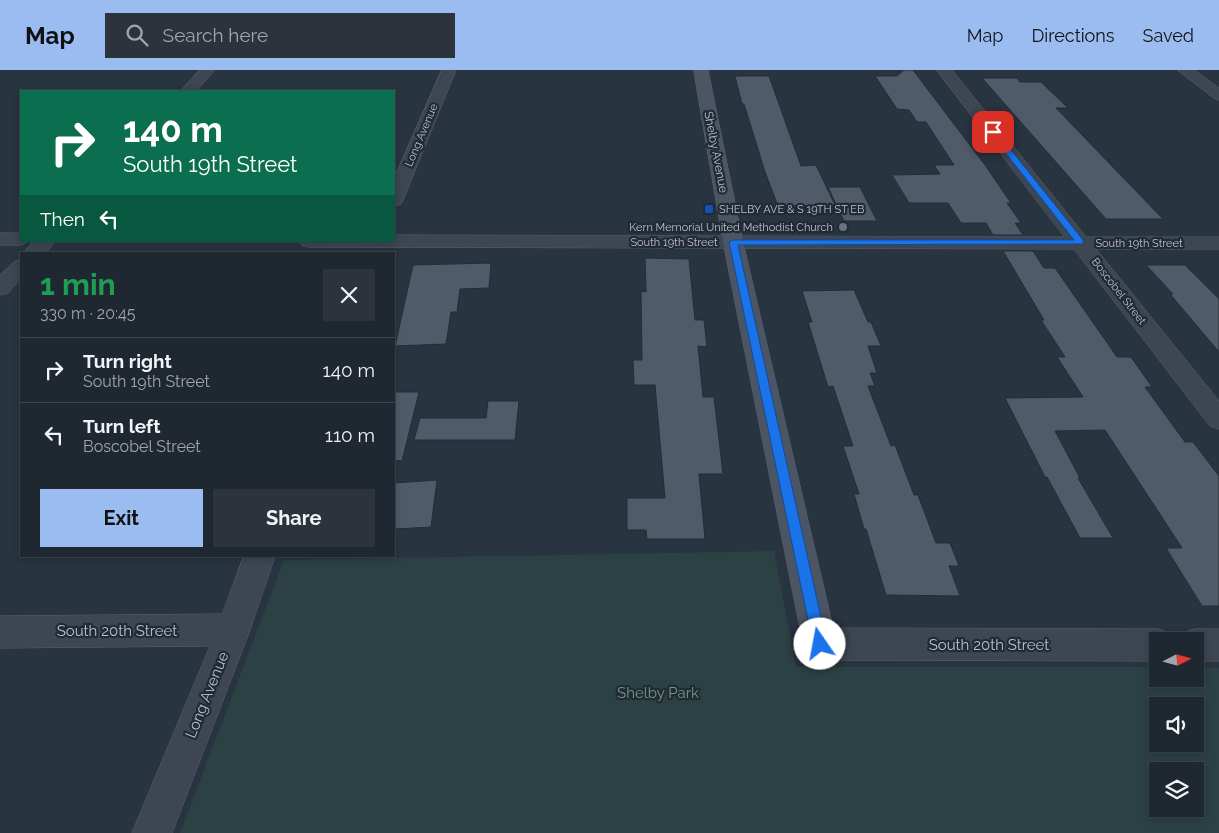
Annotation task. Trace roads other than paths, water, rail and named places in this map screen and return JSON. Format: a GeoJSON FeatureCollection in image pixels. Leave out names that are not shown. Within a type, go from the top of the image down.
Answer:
{"type":"FeatureCollection","features":[{"type":"Feature","properties":{"kind":"street"},"geometry":{"type":"LineString","coordinates":[[189,90],[208,70]]}},
{"type":"Feature","properties":{"kind":"street","name":"Long Avenue"},"geometry":{"type":"LineString","coordinates":[[395,198],[448,70]]}},
{"type":"Feature","properties":{"kind":"street","name":"Shelby Avenue"},"geometry":{"type":"LineString","coordinates":[[701,70],[733,242],[820,644]]}},
{"type":"Feature","properties":{"kind":"street","name":"Boscobel Street"},"geometry":{"type":"LineString","coordinates":[[944,70],[1219,419]]}},
{"type":"Feature","properties":{"kind":"street"},"geometry":{"type":"LineString","coordinates":[[1186,70],[1219,95]]}},
{"type":"Feature","properties":{"kind":"street"},"geometry":{"type":"LineString","coordinates":[[0,239],[20,239]]}},
{"type":"Feature","properties":{"kind":"street"},"geometry":{"type":"LineString","coordinates":[[35,252],[44,242]]}},
{"type":"Feature","properties":{"kind":"street","name":"South 19th Street"},"geometry":{"type":"LineString","coordinates":[[322,242],[375,246],[733,242],[1219,243]]}},
{"type":"Feature","properties":{"kind":"street"},"geometry":{"type":"LineString","coordinates":[[0,288],[20,267]]}},
{"type":"Feature","properties":{"kind":"street","name":"Long Avenue"},"geometry":{"type":"LineString","coordinates":[[152,833],[233,630],[260,557]]}},
{"type":"Feature","properties":{"kind":"street","name":"South 20th Street"},"geometry":{"type":"LineString","coordinates":[[0,632],[233,630]]}},
{"type":"Feature","properties":{"kind":"street","name":"South 20th Street"},"geometry":{"type":"LineString","coordinates":[[820,644],[1149,645]]}},
{"type":"Feature","properties":{"kind":"street"},"geometry":{"type":"LineString","coordinates":[[1204,645],[1219,645]]}},
{"type":"Feature","properties":{"kind":"place","name":"SHELBY AVE & S 19TH ST EB"},"geometry":{"type":"Point","coordinates":[709,209]}},
{"type":"Feature","properties":{"kind":"place","name":"Kern Memorial United Methodist Church"},"geometry":{"type":"Point","coordinates":[843,227]}},
{"type":"Feature","properties":{"kind":"park label","name":"Shelby Park"},"geometry":{"type":"Point","coordinates":[658,693]}}]}
